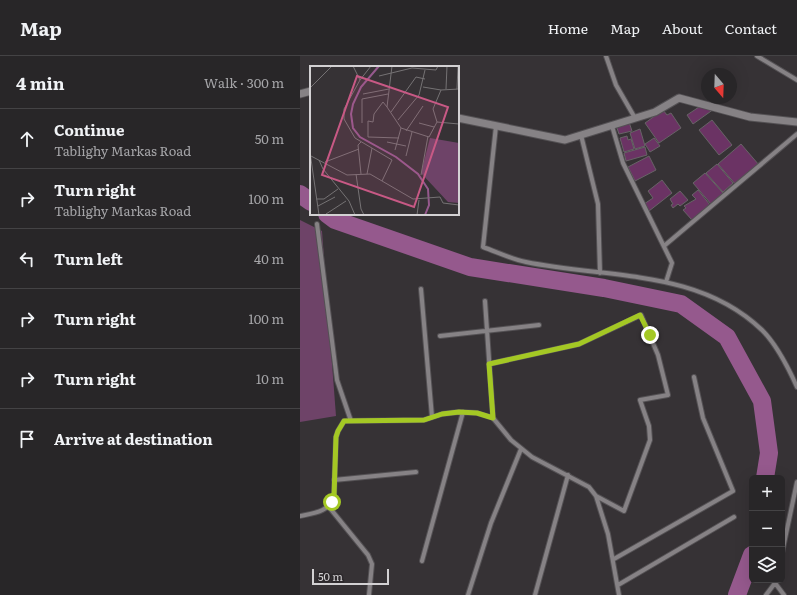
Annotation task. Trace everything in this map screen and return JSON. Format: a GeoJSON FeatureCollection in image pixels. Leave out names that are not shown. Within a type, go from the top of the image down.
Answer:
{"type":"FeatureCollection","features":[{"type":"Feature","properties":{"kind":"street"},"geometry":{"type":"LineString","coordinates":[[606,56],[616,85],[635,118]]}},
{"type":"Feature","properties":{"kind":"street"},"geometry":{"type":"LineString","coordinates":[[758,56],[797,80]]}},
{"type":"Feature","properties":{"kind":"street"},"geometry":{"type":"LineString","coordinates":[[300,94],[310,91]]}},
{"type":"Feature","properties":{"kind":"street"},"geometry":{"type":"LineString","coordinates":[[459,118],[565,140],[655,112],[680,98],[750,117],[797,122]]}},
{"type":"Feature","properties":{"kind":"street"},"geometry":{"type":"LineString","coordinates":[[496,125],[483,247],[525,262],[666,282],[701,291],[747,318],[767,336],[786,364],[797,387]]}},
{"type":"Feature","properties":{"kind":"street"},"geometry":{"type":"LineString","coordinates":[[612,126],[623,163],[672,263],[666,282]]}},
{"type":"Feature","properties":{"kind":"street"},"geometry":{"type":"LineString","coordinates":[[664,246],[797,134]]}},
{"type":"Feature","properties":{"kind":"street"},"geometry":{"type":"LineString","coordinates":[[581,135],[598,204],[600,273]]}},
{"type":"Feature","properties":{"kind":"street"},"geometry":{"type":"LineString","coordinates":[[317,224],[337,380],[351,421]]}},
{"type":"Feature","properties":{"kind":"street"},"geometry":{"type":"LineString","coordinates":[[421,289],[432,417]]}},
{"type":"Feature","properties":{"kind":"street"},"geometry":{"type":"LineString","coordinates":[[486,301],[493,418]]}},
{"type":"Feature","properties":{"kind":"street"},"geometry":{"type":"LineString","coordinates":[[489,364],[579,344],[640,315],[658,355],[668,395],[640,400],[649,426],[650,440],[624,511],[596,496]]}},
{"type":"Feature","properties":{"kind":"street"},"geometry":{"type":"LineString","coordinates":[[440,336],[488,332],[539,325]]}},
{"type":"Feature","properties":{"kind":"street"},"geometry":{"type":"LineString","coordinates":[[614,559],[733,491],[703,418],[694,378]]}},
{"type":"Feature","properties":{"kind":"street"},"geometry":{"type":"LineString","coordinates":[[422,561],[463,412]]}},
{"type":"Feature","properties":{"kind":"street"},"geometry":{"type":"LineString","coordinates":[[300,516],[319,512],[329,507],[334,496],[338,431],[344,421],[424,420],[442,414],[463,412],[477,413],[493,418],[511,440],[532,458],[589,487],[596,496],[608,534],[614,559],[619,595]]}},
{"type":"Feature","properties":{"kind":"street"},"geometry":{"type":"LineString","coordinates":[[468,595],[491,523],[521,449]]}},
{"type":"Feature","properties":{"kind":"street"},"geometry":{"type":"LineString","coordinates":[[334,480],[416,472]]}},
{"type":"Feature","properties":{"kind":"street"},"geometry":{"type":"LineString","coordinates":[[535,595],[568,475]]}},
{"type":"Feature","properties":{"kind":"street"},"geometry":{"type":"LineString","coordinates":[[783,547],[797,482]]}},
{"type":"Feature","properties":{"kind":"street"},"geometry":{"type":"LineString","coordinates":[[329,507],[368,555],[372,564],[370,595]]}},
{"type":"Feature","properties":{"kind":"street"},"geometry":{"type":"LineString","coordinates":[[618,585],[734,517]]}},
{"type":"Feature","properties":{"kind":"street"},"geometry":{"type":"LineString","coordinates":[[766,595],[775,583]]}},
{"type":"Feature","properties":{"kind":"street"},"geometry":{"type":"LineString","coordinates":[[777,583],[784,595]]}},
{"type":"Feature","properties":{"kind":"shaded area"},"geometry":{"type":"Polygon","coordinates":[[[300,220],[322,231],[336,416],[300,422],[300,220]]]}},
{"type":"Feature","properties":{"kind":"building"},"geometry":{"type":"Polygon","coordinates":[[[702,105],[714,109],[693,124],[687,115],[702,105]]]}},
{"type":"Feature","properties":{"kind":"building"},"geometry":{"type":"Polygon","coordinates":[[[663,110],[667,115],[671,113],[681,128],[659,143],[645,123],[663,110]]]}},
{"type":"Feature","properties":{"kind":"building"},"geometry":{"type":"Polygon","coordinates":[[[712,120],[732,145],[719,155],[699,130],[712,120]]]}},
{"type":"Feature","properties":{"kind":"building"},"geometry":{"type":"Polygon","coordinates":[[[629,122],[632,131],[619,134],[616,125],[629,122]]]}},
{"type":"Feature","properties":{"kind":"building"},"geometry":{"type":"Polygon","coordinates":[[[640,129],[645,146],[635,149],[630,133],[640,129]]]}},
{"type":"Feature","properties":{"kind":"building"},"geometry":{"type":"Polygon","coordinates":[[[627,136],[628,140],[631,139],[634,149],[624,152],[620,138],[627,136]]]}},
{"type":"Feature","properties":{"kind":"building"},"geometry":{"type":"Polygon","coordinates":[[[654,138],[660,146],[650,152],[645,144],[654,138]]]}},
{"type":"Feature","properties":{"kind":"building"},"geometry":{"type":"Polygon","coordinates":[[[741,144],[759,165],[736,185],[718,164],[741,144]]]}},
{"type":"Feature","properties":{"kind":"building"},"geometry":{"type":"Polygon","coordinates":[[[645,147],[647,155],[626,161],[624,153],[645,147]]]}},
{"type":"Feature","properties":{"kind":"building"},"geometry":{"type":"Polygon","coordinates":[[[649,156],[656,170],[635,181],[628,167],[649,156]]]}},
{"type":"Feature","properties":{"kind":"building"},"geometry":{"type":"Polygon","coordinates":[[[717,164],[733,183],[723,192],[706,173],[717,164]]]}},
{"type":"Feature","properties":{"kind":"building"},"geometry":{"type":"Polygon","coordinates":[[[705,173],[723,193],[711,204],[693,183],[705,173]]]}},
{"type":"Feature","properties":{"kind":"building"},"geometry":{"type":"Polygon","coordinates":[[[662,180],[672,193],[649,211],[644,204],[653,198],[648,191],[662,180]]]}},
{"type":"Feature","properties":{"kind":"building"},"geometry":{"type":"Polygon","coordinates":[[[698,190],[710,205],[692,220],[683,210],[686,208],[684,206],[696,199],[692,195],[698,190]]]}},
{"type":"Feature","properties":{"kind":"building"},"geometry":{"type":"Polygon","coordinates":[[[680,191],[688,200],[680,206],[678,204],[673,208],[671,205],[673,204],[670,199],[680,191]]]}},
{"type":"Feature","properties":{"kind":"waterway"},"geometry":{"type":"LineString","coordinates":[[300,194],[310,201]]}},
{"type":"Feature","properties":{"kind":"waterway"},"geometry":{"type":"LineString","coordinates":[[328,215],[335,220],[470,267],[604,288],[681,304],[727,337],[762,401],[769,453],[765,475]]}},
{"type":"Feature","properties":{"kind":"waterway"},"geometry":{"type":"LineString","coordinates":[[737,595],[749,563]]}},
{"type":"Feature","properties":{"kind":"route"},"geometry":{"type":"LineString","coordinates":[[332,502],[334,496],[336,437],[344,421],[424,420],[442,414],[459,412],[477,413],[493,418],[489,364],[541,354],[579,344],[640,315],[650,335]]}}]}
